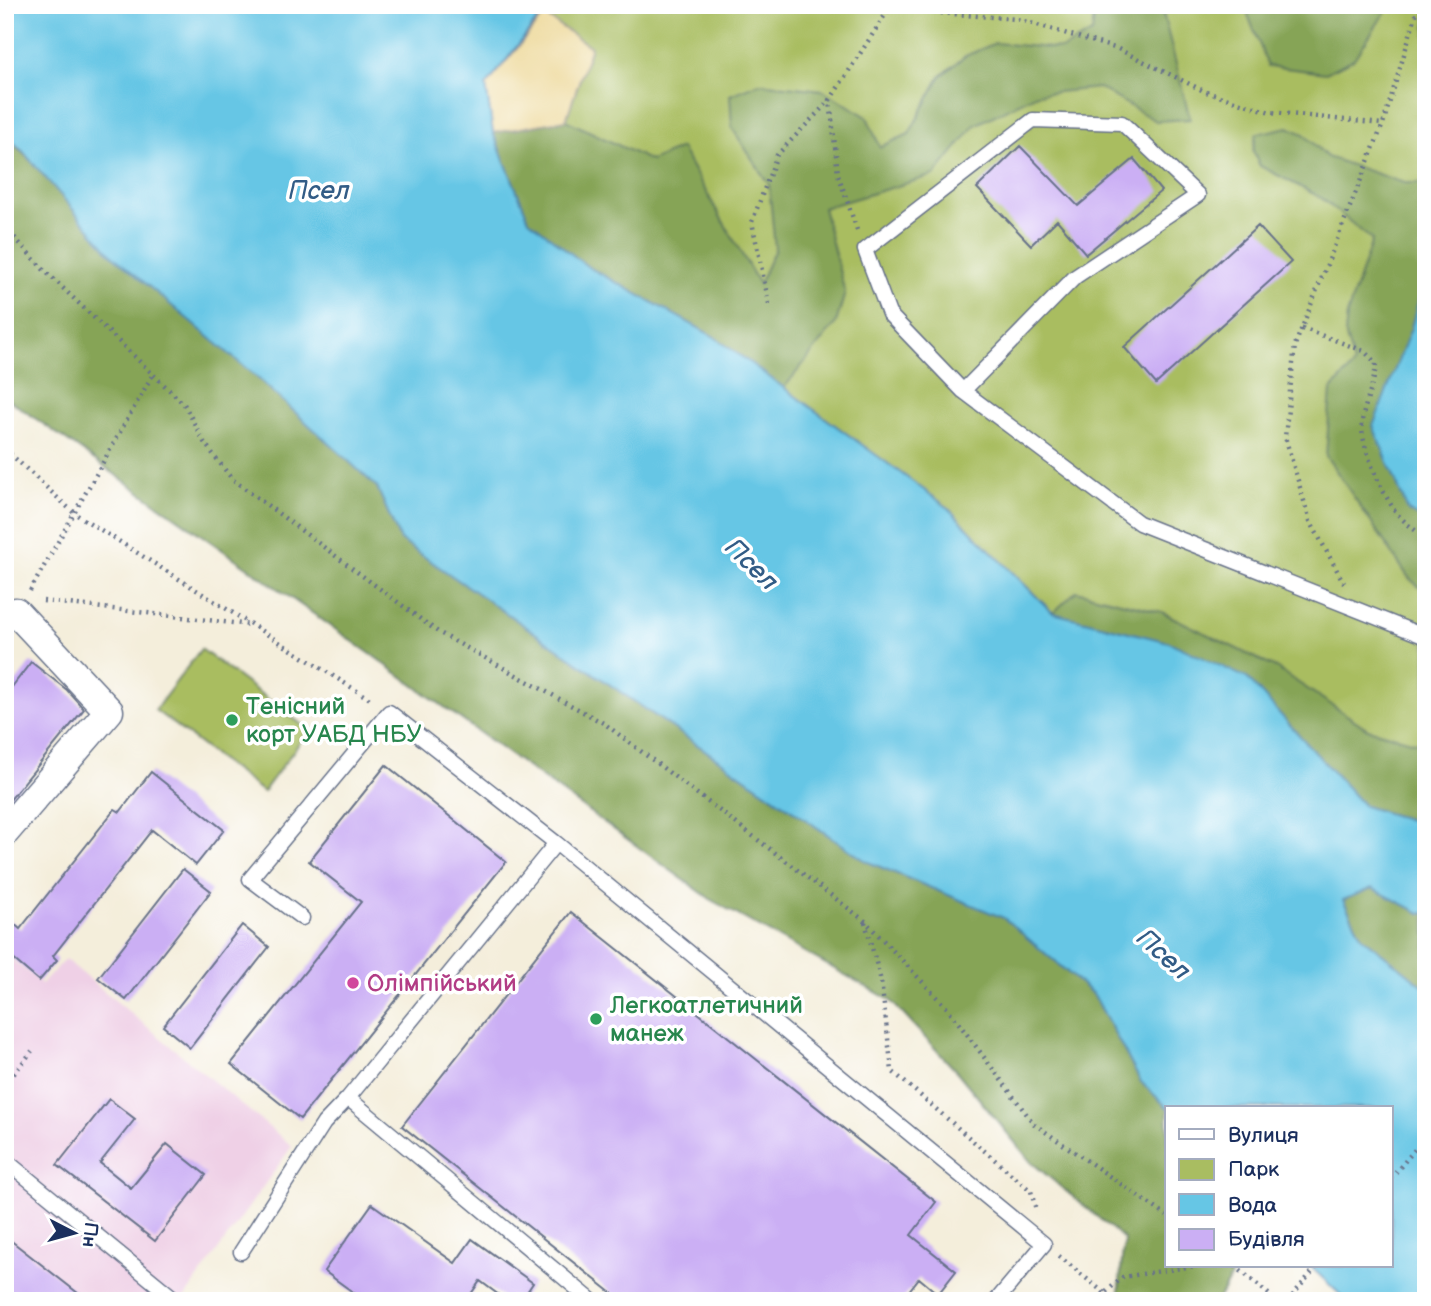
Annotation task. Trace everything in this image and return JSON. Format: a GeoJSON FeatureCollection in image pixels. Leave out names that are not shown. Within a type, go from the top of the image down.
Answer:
{"type":"FeatureCollection","features":[{"type":"Feature","properties":{"kind":"street"},"geometry":{"type":"LineString","coordinates":[[5,832],[109,711],[14,613]]}},
{"type":"Feature","properties":{"kind":"lane"},"geometry":{"type":"LineString","coordinates":[[963,391],[1075,277],[1198,195],[1122,122],[1033,120],[865,250],[889,314],[963,391],[1139,523],[1426,637]]}},
{"type":"Feature","properties":{"kind":"lane"},"geometry":{"type":"LineString","coordinates":[[302,918],[250,879],[388,712],[556,843],[1044,1244],[996,1301]]}},
{"type":"Feature","properties":{"kind":"lane"},"geometry":{"type":"LineString","coordinates":[[241,1252],[324,1123],[348,1098],[556,843]]}},
{"type":"Feature","properties":{"kind":"lane"},"geometry":{"type":"LineString","coordinates":[[348,1098],[592,1301]]}},
{"type":"Feature","properties":{"kind":"lane"},"geometry":{"type":"LineString","coordinates":[[5,1160],[177,1301]]}},
{"type":"Feature","properties":{"kind":"path"},"geometry":{"type":"LineString","coordinates":[[1358,608],[1310,521],[1285,437],[1295,345],[1383,124],[1419,5]]}},
{"type":"Feature","properties":{"kind":"path"},"geometry":{"type":"LineString","coordinates":[[769,304],[752,222],[777,155],[830,100],[889,7],[1017,19],[1118,49],[1206,92],[1270,112],[1383,124]]}},
{"type":"Feature","properties":{"kind":"path"},"geometry":{"type":"LineString","coordinates":[[830,100],[838,174],[865,250]]}},
{"type":"Feature","properties":{"kind":"path"},"geometry":{"type":"LineString","coordinates":[[5,227],[43,269],[184,404],[204,442],[232,480],[438,632],[605,724],[865,922],[948,1009],[1034,1124],[1165,1215]]}},
{"type":"Feature","properties":{"kind":"path"},"geometry":{"type":"LineString","coordinates":[[1302,328],[1364,351],[1376,363],[1375,380],[1362,423],[1365,443],[1393,508],[1426,538]]}},
{"type":"Feature","properties":{"kind":"path"},"geometry":{"type":"LineString","coordinates":[[14,613],[153,374]]}},
{"type":"Feature","properties":{"kind":"path"},"geometry":{"type":"LineString","coordinates":[[5,449],[74,513],[388,712]]}},
{"type":"Feature","properties":{"kind":"path"},"geometry":{"type":"LineString","coordinates":[[14,613],[42,601],[252,625]]}},
{"type":"Feature","properties":{"kind":"path"},"geometry":{"type":"LineString","coordinates":[[865,922],[881,982],[892,1071],[1031,1191],[1044,1244],[1114,1301]]}},
{"type":"Feature","properties":{"kind":"path"},"geometry":{"type":"LineString","coordinates":[[5,1085],[32,1051]]}},
{"type":"Feature","properties":{"kind":"path"},"geometry":{"type":"LineString","coordinates":[[1392,1177],[1426,1136]]}},
{"type":"Feature","properties":{"kind":"path"},"geometry":{"type":"LineString","coordinates":[[1106,1292],[1123,1277],[1181,1268]]}},
{"type":"Feature","properties":{"kind":"path"},"geometry":{"type":"LineString","coordinates":[[1237,1268],[1277,1301]]}},
{"type":"Feature","properties":{"kind":"path"},"geometry":{"type":"LineString","coordinates":[[1288,1301],[1315,1268]]}},
{"type":"Feature","properties":{"kind":"shaded area"},"geometry":{"type":"Polygon","coordinates":[[[5,955],[42,984],[65,959],[292,1146],[182,1301],[5,1301],[5,955]]]}},
{"type":"Feature","properties":{"kind":"green space"},"geometry":{"type":"Polygon","coordinates":[[[549,5],[1426,5],[1426,274],[1411,328],[1408,511],[1426,522],[1426,825],[1053,613],[946,506],[713,336],[493,133],[549,5]]]}},
{"type":"Feature","properties":{"kind":"green space"},"geometry":{"type":"Polygon","coordinates":[[[1095,5],[1166,5],[1164,17],[1190,119],[1156,121],[1099,88],[1037,94],[975,125],[935,175],[823,208],[845,293],[836,323],[784,388],[713,336],[588,267],[529,220],[493,133],[566,120],[651,161],[681,148],[759,284],[775,249],[769,185],[732,128],[730,95],[759,83],[823,90],[867,117],[880,147],[909,134],[940,77],[965,56],[995,43],[1062,49],[1092,33],[1095,5]]]}},
{"type":"Feature","properties":{"kind":"green space"},"geometry":{"type":"Polygon","coordinates":[[[1244,5],[1390,5],[1354,59],[1326,73],[1268,66],[1244,5]]]}},
{"type":"Feature","properties":{"kind":"green space"},"geometry":{"type":"Polygon","coordinates":[[[1288,127],[1304,134],[1327,157],[1404,183],[1420,183],[1426,178],[1426,274],[1411,328],[1408,511],[1426,522],[1426,593],[1409,578],[1326,456],[1331,390],[1354,365],[1345,333],[1347,315],[1372,240],[1320,197],[1260,166],[1253,151],[1256,134],[1288,127]]]}},
{"type":"Feature","properties":{"kind":"green space"},"geometry":{"type":"Polygon","coordinates":[[[5,136],[261,381],[377,487],[400,540],[866,861],[1004,918],[1094,995],[1141,1082],[1166,1106],[1165,1268],[1236,1268],[1217,1301],[1118,1301],[1124,1239],[1031,1162],[958,1073],[890,1000],[713,901],[372,655],[5,397],[5,136]]]}},
{"type":"Feature","properties":{"kind":"green space"},"geometry":{"type":"Polygon","coordinates":[[[1076,591],[1162,612],[1276,668],[1368,729],[1426,745],[1426,825],[1364,806],[1247,678],[1053,613],[1076,591]]]}},
{"type":"Feature","properties":{"kind":"green space","name":"Тенісний корт УАБД НБУ"},"geometry":{"type":"Polygon","coordinates":[[[201,649],[309,730],[263,792],[155,710],[201,649]]]}},
{"type":"Feature","properties":{"kind":"green space"},"geometry":{"type":"Polygon","coordinates":[[[1372,888],[1420,913],[1426,913],[1426,988],[1362,937],[1343,900],[1372,888]]]}},
{"type":"Feature","properties":{"kind":"sand"},"geometry":{"type":"Polygon","coordinates":[[[544,15],[591,47],[566,120],[493,133],[486,86],[544,15]]]}},
{"type":"Feature","properties":{"kind":"water","name":"Псел"},"geometry":{"type":"Polygon","coordinates":[[[5,5],[549,5],[486,86],[493,133],[529,220],[588,267],[713,336],[946,506],[1053,613],[1169,642],[1247,678],[1364,806],[1426,825],[1426,913],[1420,913],[1372,888],[1343,900],[1362,937],[1426,988],[1426,1301],[1347,1301],[1312,1268],[1392,1268],[1392,1106],[1166,1106],[1141,1082],[1094,995],[1004,918],[866,861],[400,540],[377,487],[261,381],[113,256],[20,148],[5,136],[5,5]]]}},
{"type":"Feature","properties":{"kind":"water"},"geometry":{"type":"Polygon","coordinates":[[[1426,274],[1426,522],[1408,511],[1373,426],[1411,328],[1426,274]]]}},
{"type":"Feature","properties":{"kind":"building"},"geometry":{"type":"Polygon","coordinates":[[[1020,146],[1078,206],[1134,159],[1161,191],[1086,254],[1057,220],[1031,245],[977,188],[1020,146]]]}},
{"type":"Feature","properties":{"kind":"building"},"geometry":{"type":"Polygon","coordinates":[[[1258,226],[1291,262],[1156,384],[1124,347],[1258,226]]]}},
{"type":"Feature","properties":{"kind":"building"},"geometry":{"type":"Polygon","coordinates":[[[31,662],[67,690],[84,709],[5,806],[5,696],[31,662]]]}},
{"type":"Feature","properties":{"kind":"building","name":"Олімпійський"},"geometry":{"type":"Polygon","coordinates":[[[386,765],[506,862],[300,1119],[231,1064],[361,902],[309,861],[386,765]]]}},
{"type":"Feature","properties":{"kind":"building"},"geometry":{"type":"Polygon","coordinates":[[[151,772],[224,830],[196,865],[152,830],[53,956],[57,960],[39,981],[5,952],[5,916],[20,929],[115,809],[120,812],[151,772]]]}},
{"type":"Feature","properties":{"kind":"building"},"geometry":{"type":"Polygon","coordinates":[[[183,869],[211,891],[126,1000],[98,978],[183,869]]]}},
{"type":"Feature","properties":{"kind":"building","name":"Легкоатлетичний манеж"},"geometry":{"type":"Polygon","coordinates":[[[571,912],[936,1202],[911,1235],[956,1271],[938,1294],[919,1278],[901,1301],[622,1301],[402,1126],[571,912]]]}},
{"type":"Feature","properties":{"kind":"building"},"geometry":{"type":"Polygon","coordinates":[[[242,925],[269,947],[190,1048],[163,1026],[242,925]]]}},
{"type":"Feature","properties":{"kind":"building"},"geometry":{"type":"Polygon","coordinates":[[[109,1099],[135,1119],[100,1163],[131,1188],[167,1144],[206,1175],[155,1241],[57,1165],[109,1099]]]}},
{"type":"Feature","properties":{"kind":"building"},"geometry":{"type":"Polygon","coordinates":[[[372,1204],[455,1263],[472,1239],[533,1283],[521,1301],[507,1301],[480,1281],[466,1301],[365,1301],[324,1271],[372,1204]]]}},
{"type":"Feature","properties":{"kind":"building"},"geometry":{"type":"Polygon","coordinates":[[[5,1236],[88,1301],[5,1301],[5,1236]]]}},
{"type":"Feature","properties":{"kind":"place","name":"Тенісний корт УАБД НБУ"},"geometry":{"type":"Point","coordinates":[232,720]}},
{"type":"Feature","properties":{"kind":"place","name":"Олімпійський"},"geometry":{"type":"Point","coordinates":[353,983]}},
{"type":"Feature","properties":{"kind":"place","name":"Легкоатлетичний манеж"},"geometry":{"type":"Point","coordinates":[596,1019]}}]}
